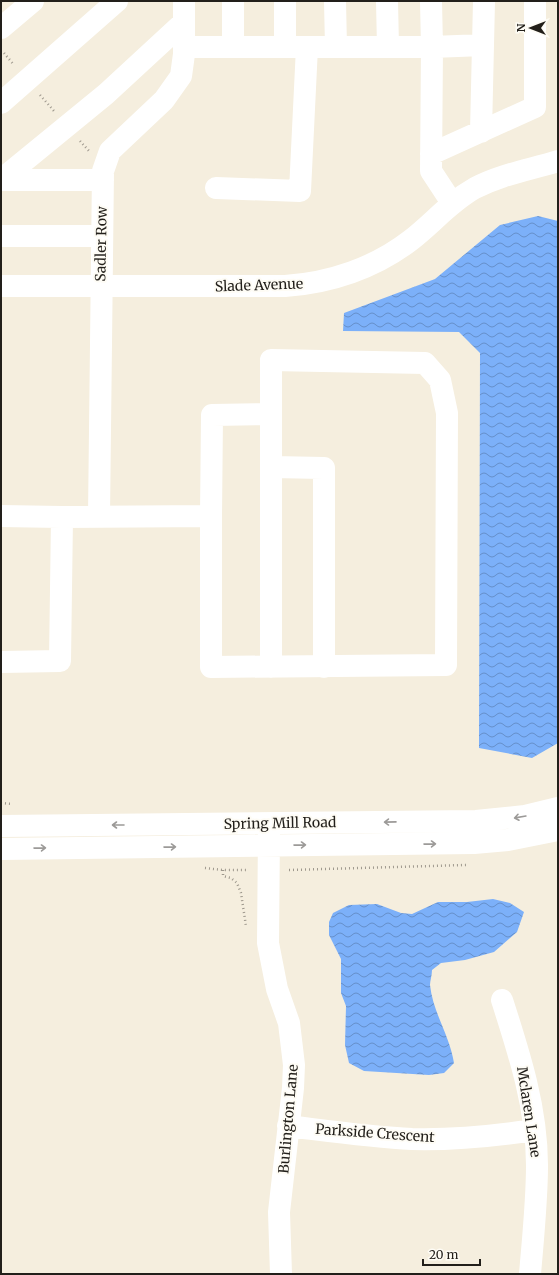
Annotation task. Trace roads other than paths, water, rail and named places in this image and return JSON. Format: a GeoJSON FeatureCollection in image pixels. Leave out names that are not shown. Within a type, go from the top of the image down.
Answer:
{"type":"FeatureCollection","features":[{"type":"Feature","properties":{"kind":"street"},"geometry":{"type":"LineString","coordinates":[[1,28],[33,1]]}},
{"type":"Feature","properties":{"kind":"street"},"geometry":{"type":"LineString","coordinates":[[1,103],[117,1]]}},
{"type":"Feature","properties":{"kind":"street"},"geometry":{"type":"LineString","coordinates":[[233,1],[233,47]]}},
{"type":"Feature","properties":{"kind":"street"},"geometry":{"type":"LineString","coordinates":[[285,1],[285,47]]}},
{"type":"Feature","properties":{"kind":"street"},"geometry":{"type":"LineString","coordinates":[[335,1],[336,47]]}},
{"type":"Feature","properties":{"kind":"street"},"geometry":{"type":"LineString","coordinates":[[387,1],[388,47]]}},
{"type":"Feature","properties":{"kind":"street"},"geometry":{"type":"LineString","coordinates":[[431,1],[431,171],[452,203]]}},
{"type":"Feature","properties":{"kind":"street"},"geometry":{"type":"LineString","coordinates":[[481,132],[484,1]]}},
{"type":"Feature","properties":{"kind":"street"},"geometry":{"type":"LineString","coordinates":[[431,154],[535,107],[534,1]]}},
{"type":"Feature","properties":{"kind":"street"},"geometry":{"type":"LineString","coordinates":[[1,180],[106,94],[184,12]]}},
{"type":"Feature","properties":{"kind":"street","name":"Sadler Row"},"geometry":{"type":"LineString","coordinates":[[99,516],[100,286],[103,171],[110,151],[164,100],[181,76],[184,47],[184,12]]}},
{"type":"Feature","properties":{"kind":"street"},"geometry":{"type":"LineString","coordinates":[[184,47],[432,47],[483,45]]}},
{"type":"Feature","properties":{"kind":"street"},"geometry":{"type":"LineString","coordinates":[[216,188],[300,191],[308,47]]}},
{"type":"Feature","properties":{"kind":"street","name":"Slade Avenue"},"geometry":{"type":"LineString","coordinates":[[1,286],[285,286],[317,282],[346,275],[392,253],[412,240],[452,203],[474,189],[505,174],[558,162]]}},
{"type":"Feature","properties":{"kind":"street"},"geometry":{"type":"LineString","coordinates":[[1,180],[103,180]]}},
{"type":"Feature","properties":{"kind":"street"},"geometry":{"type":"LineString","coordinates":[[1,236],[102,236]]}},
{"type":"Feature","properties":{"kind":"street"},"geometry":{"type":"LineString","coordinates":[[271,414],[212,415],[211,667],[271,667],[324,667],[446,665],[447,414],[440,380],[424,363],[271,360],[272,467],[271,667]]}},
{"type":"Feature","properties":{"kind":"street"},"geometry":{"type":"LineString","coordinates":[[272,467],[324,468],[324,667]]}},
{"type":"Feature","properties":{"kind":"street"},"geometry":{"type":"LineString","coordinates":[[1,516],[211,516]]}},
{"type":"Feature","properties":{"kind":"street"},"geometry":{"type":"LineString","coordinates":[[1,662],[60,661],[62,517]]}},
{"type":"Feature","properties":{"kind":"street","name":"Spring Mill Road"},"geometry":{"type":"LineString","coordinates":[[1,826],[269,824],[491,820],[525,816],[558,808]]}},
{"type":"Feature","properties":{"kind":"street","name":"Burlington Lane"},"geometry":{"type":"LineString","coordinates":[[269,824],[268,943],[277,989],[289,1023],[294,1065],[293,1088],[279,1212],[281,1274]]}},
{"type":"Feature","properties":{"kind":"street","name":"Spring Mill Road"},"geometry":{"type":"LineString","coordinates":[[1,849],[482,843],[558,830]]}},
{"type":"Feature","properties":{"kind":"street","name":"Mclaren Lane"},"geometry":{"type":"LineString","coordinates":[[502,1000],[522,1064],[534,1130],[537,1171],[530,1274]]}},
{"type":"Feature","properties":{"kind":"street","name":"Parkside Crescent"},"geometry":{"type":"LineString","coordinates":[[288,1126],[351,1134],[414,1139],[463,1137],[534,1130]]}},
{"type":"Feature","properties":{"kind":"water"},"geometry":{"type":"Polygon","coordinates":[[[538,216],[558,221],[558,743],[532,758],[479,748],[480,353],[459,332],[343,331],[344,313],[435,279],[500,225],[538,216]]]}},
{"type":"Feature","properties":{"kind":"water"},"geometry":{"type":"Polygon","coordinates":[[[493,899],[510,903],[524,912],[517,932],[494,952],[465,960],[441,963],[432,970],[430,985],[434,1005],[449,1043],[454,1063],[444,1073],[429,1075],[364,1071],[349,1063],[345,1045],[346,1006],[341,993],[341,959],[329,935],[329,922],[333,913],[349,905],[377,904],[401,913],[412,914],[438,902],[467,902],[493,899]]]}}]}
